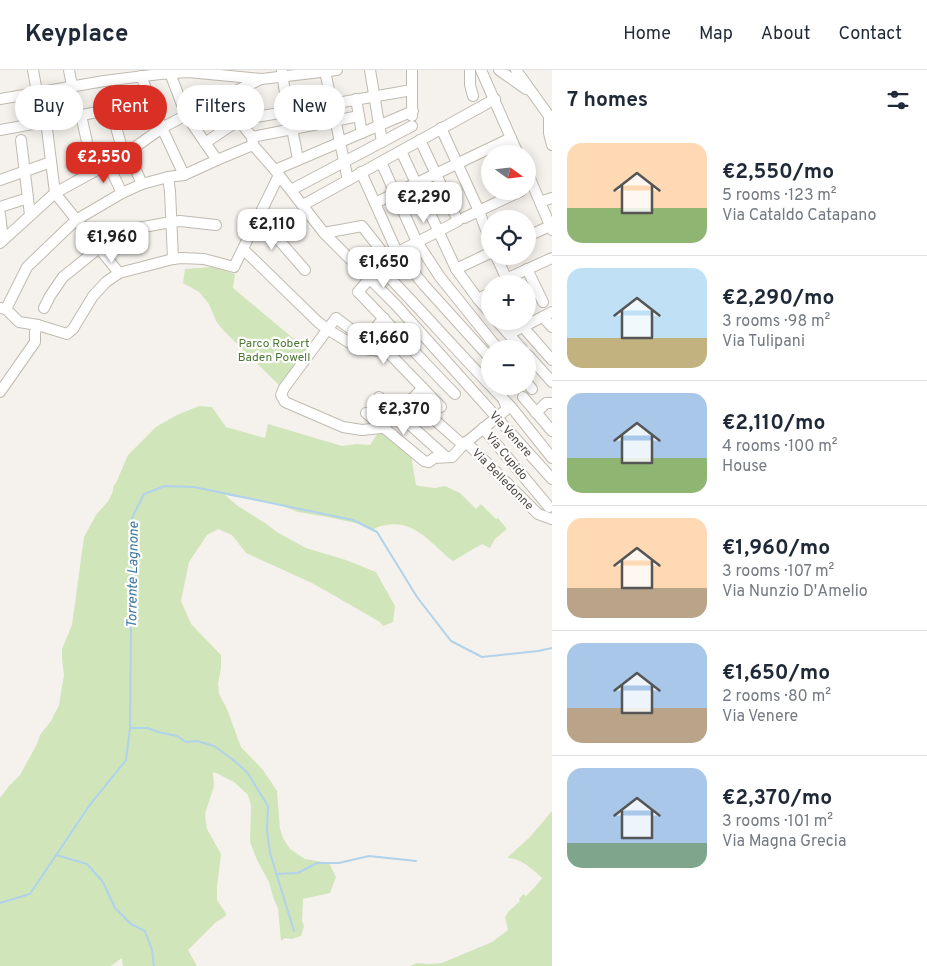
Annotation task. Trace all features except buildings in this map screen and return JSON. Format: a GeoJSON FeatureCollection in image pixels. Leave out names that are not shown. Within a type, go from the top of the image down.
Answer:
{"type":"FeatureCollection","features":[{"type":"Feature","properties":{"kind":"street"},"geometry":{"type":"LineString","coordinates":[[33,70],[36,85]]}},
{"type":"Feature","properties":{"kind":"street"},"geometry":{"type":"LineString","coordinates":[[69,70],[72,85]]}},
{"type":"Feature","properties":{"kind":"street"},"geometry":{"type":"LineString","coordinates":[[104,70],[104,81]]}},
{"type":"Feature","properties":{"kind":"street"},"geometry":{"type":"LineString","coordinates":[[249,85],[282,73],[337,70]]}},
{"type":"Feature","properties":{"kind":"street"},"geometry":{"type":"LineString","coordinates":[[370,70],[382,142]]}},
{"type":"Feature","properties":{"kind":"street"},"geometry":{"type":"LineString","coordinates":[[412,70],[412,111],[415,133],[461,220]]}},
{"type":"Feature","properties":{"kind":"street"},"geometry":{"type":"LineString","coordinates":[[470,70],[470,86],[473,96]]}},
{"type":"Feature","properties":{"kind":"street"},"geometry":{"type":"LineString","coordinates":[[481,70],[514,145]]}},
{"type":"Feature","properties":{"kind":"street"},"geometry":{"type":"LineString","coordinates":[[499,70],[533,94]]}},
{"type":"Feature","properties":{"kind":"street"},"geometry":{"type":"LineString","coordinates":[[516,70],[550,118],[549,133],[552,145]]}},
{"type":"Feature","properties":{"kind":"street"},"geometry":{"type":"LineString","coordinates":[[325,71],[328,85]]}},
{"type":"Feature","properties":{"kind":"street"},"geometry":{"type":"LineString","coordinates":[[78,85],[163,72],[214,72],[262,79]]}},
{"type":"Feature","properties":{"kind":"street"},"geometry":{"type":"LineString","coordinates":[[163,72],[177,98]]}},
{"type":"Feature","properties":{"kind":"street"},"geometry":{"type":"LineString","coordinates":[[141,76],[145,85]]}},
{"type":"Feature","properties":{"kind":"street"},"geometry":{"type":"LineString","coordinates":[[345,101],[412,90]]}},
{"type":"Feature","properties":{"kind":"street"},"geometry":{"type":"LineString","coordinates":[[0,99],[15,96]]}},
{"type":"Feature","properties":{"kind":"street"},"geometry":{"type":"LineString","coordinates":[[356,99],[362,133]]}},
{"type":"Feature","properties":{"kind":"street"},"geometry":{"type":"LineString","coordinates":[[291,190],[382,142],[441,128],[495,99]]}},
{"type":"Feature","properties":{"kind":"street"},"geometry":{"type":"LineString","coordinates":[[290,130],[252,141],[184,175],[142,184],[122,193],[76,220],[27,267],[3,309],[20,322],[38,325],[67,334],[73,330],[93,296],[106,282],[119,273],[182,258],[204,259],[234,267],[277,173],[298,160],[412,111]]}},
{"type":"Feature","properties":{"kind":"street"},"geometry":{"type":"LineString","coordinates":[[345,119],[359,116]]}},
{"type":"Feature","properties":{"kind":"street"},"geometry":{"type":"LineString","coordinates":[[83,124],[87,142]]}},
{"type":"Feature","properties":{"kind":"street"},"geometry":{"type":"LineString","coordinates":[[0,130],[15,127]]}},
{"type":"Feature","properties":{"kind":"street"},"geometry":{"type":"LineString","coordinates":[[441,128],[481,216]]}},
{"type":"Feature","properties":{"kind":"street"},"geometry":{"type":"LineString","coordinates":[[47,130],[55,193],[119,273]]}},
{"type":"Feature","properties":{"kind":"street"},"geometry":{"type":"LineString","coordinates":[[119,130],[126,153],[142,184]]}},
{"type":"Feature","properties":{"kind":"street"},"geometry":{"type":"LineString","coordinates":[[1,242],[55,193],[108,164],[159,130]]}},
{"type":"Feature","properties":{"kind":"street"},"geometry":{"type":"LineString","coordinates":[[163,130],[184,175]]}},
{"type":"Feature","properties":{"kind":"street"},"geometry":{"type":"LineString","coordinates":[[196,130],[217,160]]}},
{"type":"Feature","properties":{"kind":"street"},"geometry":{"type":"LineString","coordinates":[[205,143],[224,130]]}},
{"type":"Feature","properties":{"kind":"street","name":"Via Venere"},"geometry":{"type":"LineString","coordinates":[[245,130],[324,233],[396,305],[552,479]]}},
{"type":"Feature","properties":{"kind":"street"},"geometry":{"type":"LineString","coordinates":[[293,130],[298,160]]}},
{"type":"Feature","properties":{"kind":"street"},"geometry":{"type":"LineString","coordinates":[[338,130],[348,180]]}},
{"type":"Feature","properties":{"kind":"street"},"geometry":{"type":"LineString","coordinates":[[302,205],[336,192],[348,180],[401,151],[415,133]]}},
{"type":"Feature","properties":{"kind":"street"},"geometry":{"type":"LineString","coordinates":[[375,202],[511,138]]}},
{"type":"Feature","properties":{"kind":"street"},"geometry":{"type":"LineString","coordinates":[[20,140],[30,215]]}},
{"type":"Feature","properties":{"kind":"street"},"geometry":{"type":"LineString","coordinates":[[401,151],[456,269],[481,304]]}},
{"type":"Feature","properties":{"kind":"street"},"geometry":{"type":"LineString","coordinates":[[0,180],[51,162]]}},
{"type":"Feature","properties":{"kind":"street"},"geometry":{"type":"LineString","coordinates":[[381,162],[417,242],[440,277],[490,340]]}},
{"type":"Feature","properties":{"kind":"street"},"geometry":{"type":"LineString","coordinates":[[108,164],[122,193]]}},
{"type":"Feature","properties":{"kind":"street"},"geometry":{"type":"LineString","coordinates":[[361,172],[399,251],[424,285],[481,348]]}},
{"type":"Feature","properties":{"kind":"street"},"geometry":{"type":"LineString","coordinates":[[168,177],[173,259]]}},
{"type":"Feature","properties":{"kind":"street"},"geometry":{"type":"LineString","coordinates":[[536,196],[551,228],[536,233]]}},
{"type":"Feature","properties":{"kind":"street"},"geometry":{"type":"LineString","coordinates":[[0,207],[28,198]]}},
{"type":"Feature","properties":{"kind":"street"},"geometry":{"type":"LineString","coordinates":[[540,202],[552,198]]}},
{"type":"Feature","properties":{"kind":"street"},"geometry":{"type":"LineString","coordinates":[[481,376],[379,267],[399,251],[502,200]]}},
{"type":"Feature","properties":{"kind":"street"},"geometry":{"type":"LineString","coordinates":[[258,216],[305,270]]}},
{"type":"Feature","properties":{"kind":"street"},"geometry":{"type":"LineString","coordinates":[[0,221],[1,242]]}},
{"type":"Feature","properties":{"kind":"street"},"geometry":{"type":"LineString","coordinates":[[44,308],[63,277],[99,248],[123,233],[138,228],[180,221],[216,225]]}},
{"type":"Feature","properties":{"kind":"street"},"geometry":{"type":"LineString","coordinates":[[324,233],[362,226],[388,259]]}},
{"type":"Feature","properties":{"kind":"street"},"geometry":{"type":"LineString","coordinates":[[243,248],[318,322],[358,348],[388,352],[441,407]]}},
{"type":"Feature","properties":{"kind":"street"},"geometry":{"type":"LineString","coordinates":[[456,269],[481,257]]}},
{"type":"Feature","properties":{"kind":"street"},"geometry":{"type":"LineString","coordinates":[[518,275],[552,258]]}},
{"type":"Feature","properties":{"kind":"street"},"geometry":{"type":"LineString","coordinates":[[527,269],[542,302]]}},
{"type":"Feature","properties":{"kind":"street"},"geometry":{"type":"LineString","coordinates":[[370,278],[358,292],[455,394]]}},
{"type":"Feature","properties":{"kind":"street"},"geometry":{"type":"LineString","coordinates":[[547,315],[552,327]]}},
{"type":"Feature","properties":{"kind":"street"},"geometry":{"type":"LineString","coordinates":[[384,318],[369,335],[360,336],[336,318],[284,388],[281,396],[285,402],[343,427],[362,430],[382,428],[423,388]]}},
{"type":"Feature","properties":{"kind":"street"},"geometry":{"type":"LineString","coordinates":[[0,392],[35,342],[35,332],[38,325]]}},
{"type":"Feature","properties":{"kind":"street"},"geometry":{"type":"LineString","coordinates":[[484,333],[488,330]]}},
{"type":"Feature","properties":{"kind":"street"},"geometry":{"type":"LineString","coordinates":[[504,330],[514,340]]}},
{"type":"Feature","properties":{"kind":"street"},"geometry":{"type":"LineString","coordinates":[[508,334],[515,330]]}},
{"type":"Feature","properties":{"kind":"street"},"geometry":{"type":"LineString","coordinates":[[530,330],[552,360]]}},
{"type":"Feature","properties":{"kind":"street"},"geometry":{"type":"LineString","coordinates":[[437,376],[449,364]]}},
{"type":"Feature","properties":{"kind":"street"},"geometry":{"type":"LineString","coordinates":[[536,364],[552,382]]}},
{"type":"Feature","properties":{"kind":"street"},"geometry":{"type":"LineString","coordinates":[[431,417],[466,384]]}},
{"type":"Feature","properties":{"kind":"street"},"geometry":{"type":"LineString","coordinates":[[500,395],[552,458]]}},
{"type":"Feature","properties":{"kind":"street"},"geometry":{"type":"LineString","coordinates":[[379,397],[446,457]]}},
{"type":"Feature","properties":{"kind":"street"},"geometry":{"type":"LineString","coordinates":[[523,397],[552,431]]}},
{"type":"Feature","properties":{"kind":"street"},"geometry":{"type":"LineString","coordinates":[[366,413],[424,461],[429,462],[434,458],[452,457],[464,444],[507,408],[503,398]]}},
{"type":"Feature","properties":{"kind":"street","name":"Via Belledonne"},"geometry":{"type":"LineString","coordinates":[[411,399],[464,444],[541,516]]}},
{"type":"Feature","properties":{"kind":"street"},"geometry":{"type":"LineString","coordinates":[[536,412],[546,404],[552,403]]}},
{"type":"Feature","properties":{"kind":"street","name":"Via Cupido"},"geometry":{"type":"LineString","coordinates":[[483,428],[551,506]]}},
{"type":"Feature","properties":{"kind":"street"},"geometry":{"type":"LineString","coordinates":[[551,506],[541,516],[552,519]]}},
{"type":"Feature","properties":{"kind":"green space","name":"Parco Robert Baden Powell"},"geometry":{"type":"Polygon","coordinates":[[[212,267],[235,274],[233,288],[306,349],[279,385],[223,330],[216,321],[209,304],[199,292],[183,283],[185,269],[212,267]]]}},
{"type":"Feature","properties":{"kind":"green space"},"geometry":{"type":"Polygon","coordinates":[[[199,406],[212,407],[226,427],[265,438],[268,424],[342,446],[370,445],[381,428],[411,455],[416,485],[435,488],[445,486],[460,493],[476,509],[481,504],[496,519],[498,518],[507,529],[495,539],[490,548],[482,544],[453,561],[423,535],[406,526],[386,525],[372,531],[365,525],[298,512],[275,503],[225,495],[277,532],[306,548],[346,560],[376,572],[395,606],[393,622],[383,626],[380,622],[312,583],[246,553],[232,535],[218,529],[207,535],[189,562],[181,601],[191,624],[221,655],[218,684],[219,694],[227,709],[241,747],[263,770],[277,791],[280,829],[290,849],[305,859],[329,863],[336,877],[330,893],[303,899],[302,921],[304,926],[301,936],[292,939],[285,938],[281,941],[278,909],[269,882],[250,842],[251,806],[248,795],[234,782],[214,772],[214,786],[205,814],[207,829],[221,854],[217,900],[227,915],[215,923],[188,950],[197,966],[123,966],[122,958],[111,966],[0,966],[0,798],[20,775],[40,735],[51,721],[59,705],[64,675],[62,649],[72,625],[84,537],[96,515],[112,494],[114,485],[128,455],[156,427],[177,415],[199,406]]]}},
{"type":"Feature","properties":{"kind":"green space"},"geometry":{"type":"Polygon","coordinates":[[[552,811],[552,966],[410,966],[417,963],[442,963],[492,942],[508,930],[505,917],[520,901],[519,899],[523,894],[526,896],[542,878],[522,862],[507,858],[530,837],[552,811]]]}},
{"type":"Feature","properties":{"kind":"waterway","name":"Torrente Lagnone"},"geometry":{"type":"LineString","coordinates":[[0,903],[30,894],[89,806],[126,760],[130,728],[132,518],[144,494],[165,486],[194,487],[353,520],[377,532],[417,597],[451,641],[482,657],[552,648]]}},
{"type":"Feature","properties":{"kind":"waterway"},"geometry":{"type":"LineString","coordinates":[[130,728],[148,728],[177,736],[186,742],[197,741],[214,746],[247,772],[268,806],[267,830],[270,853],[294,931]]}},
{"type":"Feature","properties":{"kind":"waterway"},"geometry":{"type":"LineString","coordinates":[[56,855],[87,864],[103,882],[115,908],[131,924],[145,931],[152,950],[154,966]]}},
{"type":"Feature","properties":{"kind":"waterway"},"geometry":{"type":"LineString","coordinates":[[276,874],[298,873],[317,863],[339,863],[369,856],[416,861]]}}]}
